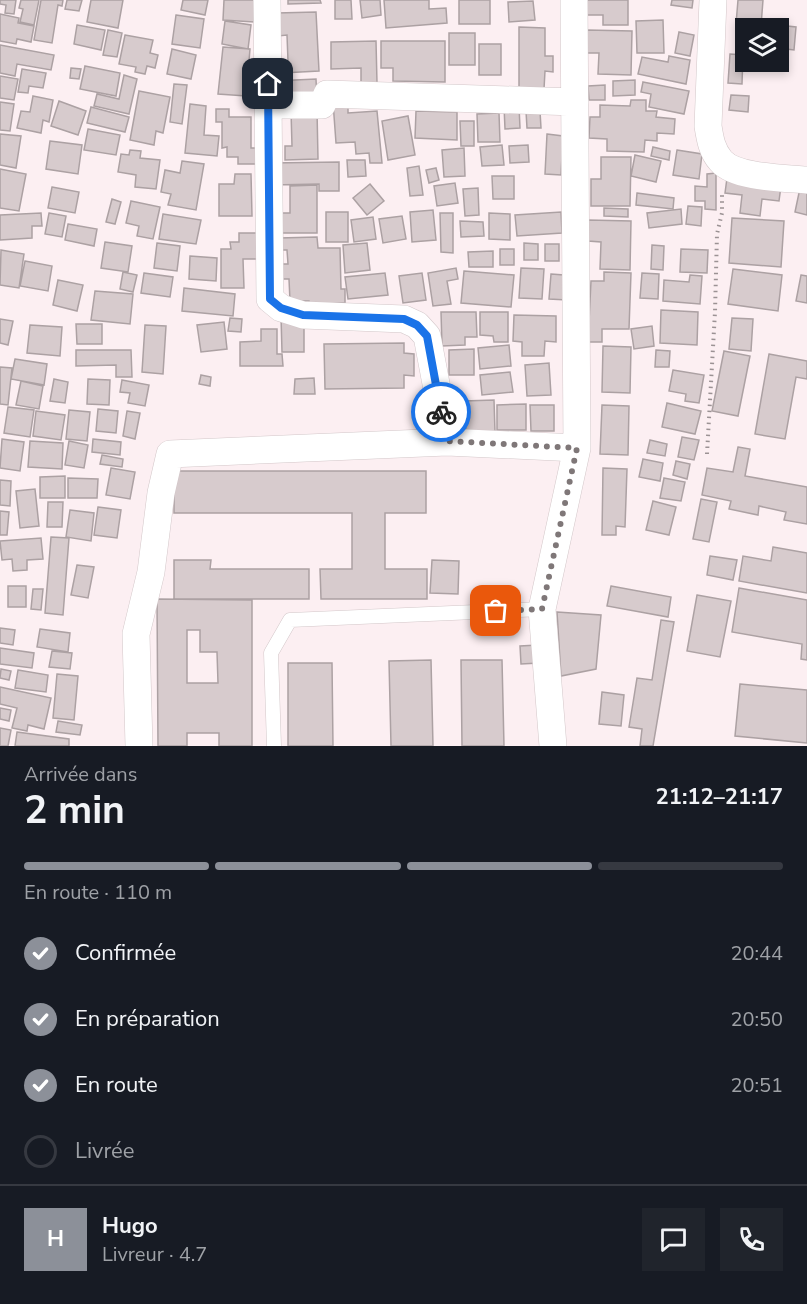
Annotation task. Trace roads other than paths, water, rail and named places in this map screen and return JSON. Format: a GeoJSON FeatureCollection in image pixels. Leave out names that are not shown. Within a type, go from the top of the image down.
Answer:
{"type":"FeatureCollection","features":[{"type":"Feature","properties":{"kind":"street"},"geometry":{"type":"LineString","coordinates":[[267,0],[270,299],[281,308],[303,315],[404,319],[417,325],[427,336],[447,441]]}},
{"type":"Feature","properties":{"kind":"street"},"geometry":{"type":"LineString","coordinates":[[553,746],[542,609],[577,448],[574,0]]}},
{"type":"Feature","properties":{"kind":"street"},"geometry":{"type":"LineString","coordinates":[[713,0],[708,126],[712,147],[722,163],[742,173],[807,180]]}},
{"type":"Feature","properties":{"kind":"street"},"geometry":{"type":"LineString","coordinates":[[268,105],[322,105],[327,93],[575,102]]}},
{"type":"Feature","properties":{"kind":"street"},"geometry":{"type":"LineString","coordinates":[[139,746],[136,634],[151,572],[161,493],[170,454],[447,441],[577,448]]}},
{"type":"Feature","properties":{"kind":"lane"},"geometry":{"type":"LineString","coordinates":[[274,746],[272,653],[290,620],[542,609]]}}]}
